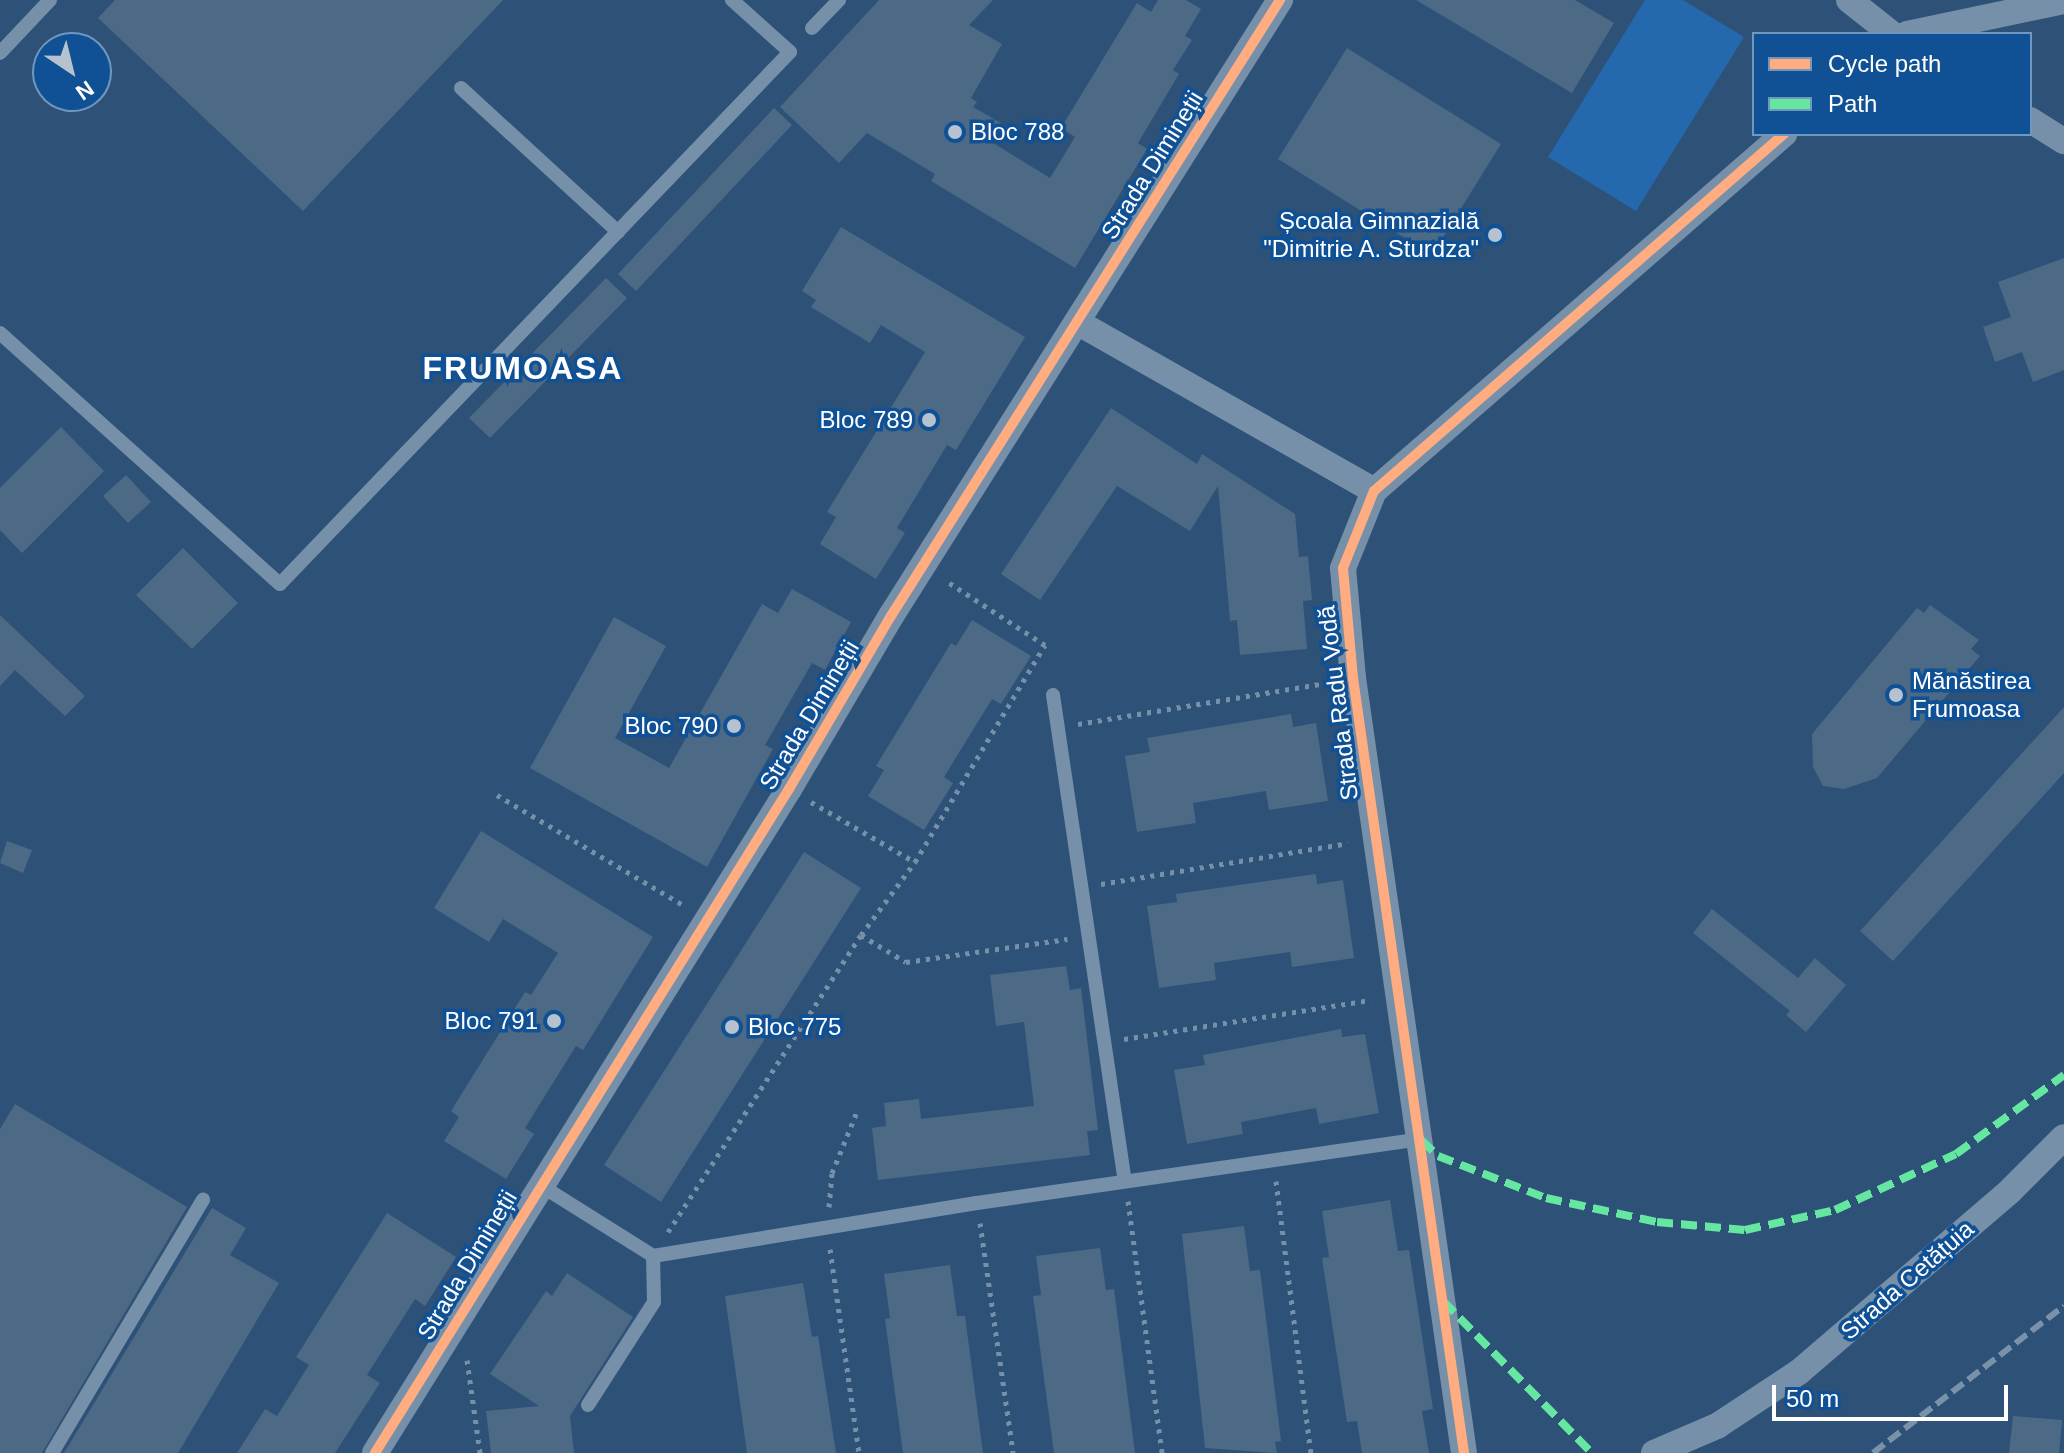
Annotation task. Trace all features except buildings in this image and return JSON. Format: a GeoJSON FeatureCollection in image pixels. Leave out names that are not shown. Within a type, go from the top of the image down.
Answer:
{"type":"FeatureCollection","features":[{"type":"Feature","properties":{"kind":"street","name":"Strada Dimineții"},"geometry":{"type":"LineString","coordinates":[[375,1453],[708,920],[924,566],[1280,0]]}},
{"type":"Feature","properties":{"kind":"street"},"geometry":{"type":"LineString","coordinates":[[1849,0],[1889,32]]}},
{"type":"Feature","properties":{"kind":"street"},"geometry":{"type":"LineString","coordinates":[[1917,32],[2064,1]]}},
{"type":"Feature","properties":{"kind":"street"},"geometry":{"type":"LineString","coordinates":[[2032,121],[2064,141]]}},
{"type":"Feature","properties":{"kind":"street","name":"Strada Radu Vodă"},"geometry":{"type":"LineString","coordinates":[[1464,1453],[1353,678],[1343,568],[1374,491],[1782,136]]}},
{"type":"Feature","properties":{"kind":"street"},"geometry":{"type":"LineString","coordinates":[[1077,322],[1374,491]]}},
{"type":"Feature","properties":{"kind":"street","name":"Strada Cetățuia"},"geometry":{"type":"LineString","coordinates":[[1654,1453],[1717,1426],[1799,1372],[2010,1191],[2064,1137]]}},
{"type":"Feature","properties":{"kind":"lane"},"geometry":{"type":"LineString","coordinates":[[0,53],[50,0]]}},
{"type":"Feature","properties":{"kind":"lane"},"geometry":{"type":"LineString","coordinates":[[0,333],[280,584],[790,52],[732,0]]}},
{"type":"Feature","properties":{"kind":"lane"},"geometry":{"type":"LineString","coordinates":[[812,28],[839,0]]}},
{"type":"Feature","properties":{"kind":"lane"},"geometry":{"type":"LineString","coordinates":[[461,88],[618,232]]}},
{"type":"Feature","properties":{"kind":"lane"},"geometry":{"type":"LineString","coordinates":[[1053,695],[1092,935],[1125,1180]]}},
{"type":"Feature","properties":{"kind":"lane"},"geometry":{"type":"LineString","coordinates":[[540,1185],[653,1256],[827,1225],[1420,1139]]}},
{"type":"Feature","properties":{"kind":"lane"},"geometry":{"type":"LineString","coordinates":[[52,1453],[203,1200]]}},
{"type":"Feature","properties":{"kind":"lane"},"geometry":{"type":"LineString","coordinates":[[588,1405],[654,1302],[653,1256]]}},
{"type":"Feature","properties":{"kind":"path"},"geometry":{"type":"LineString","coordinates":[[653,1256],[861,935],[915,862],[1045,645],[924,566]]}},
{"type":"Feature","properties":{"kind":"path"},"geometry":{"type":"LineString","coordinates":[[1057,727],[1353,678]]}},
{"type":"Feature","properties":{"kind":"path"},"geometry":{"type":"LineString","coordinates":[[789,789],[915,862]]}},
{"type":"Feature","properties":{"kind":"path"},"geometry":{"type":"LineString","coordinates":[[497,795],[708,920]]}},
{"type":"Feature","properties":{"kind":"path"},"geometry":{"type":"LineString","coordinates":[[1084,887],[1375,838]]}},
{"type":"Feature","properties":{"kind":"path"},"geometry":{"type":"LineString","coordinates":[[861,935],[906,962],[1092,935]]}},
{"type":"Feature","properties":{"kind":"path"},"geometry":{"type":"LineString","coordinates":[[1107,1041],[1398,996]]}},
{"type":"Feature","properties":{"kind":"path"},"geometry":{"type":"LineString","coordinates":[[858,1109],[832,1173],[827,1225],[859,1453]]}},
{"type":"Feature","properties":{"kind":"path"},"geometry":{"type":"LineString","coordinates":[[1273,1160],[1311,1453]]}},
{"type":"Feature","properties":{"kind":"path"},"geometry":{"type":"LineString","coordinates":[[1125,1180],[1162,1453]]}},
{"type":"Feature","properties":{"kind":"path"},"geometry":{"type":"LineString","coordinates":[[977,1203],[1013,1453]]}},
{"type":"Feature","properties":{"kind":"path"},"geometry":{"type":"LineString","coordinates":[[460,1316],[480,1453]]}},
{"type":"Feature","properties":{"kind":"shaded area"},"geometry":{"type":"Polygon","coordinates":[[[1645,0],[1683,0],[1744,37],[1636,211],[1548,157],[1645,0]]]}},
{"type":"Feature","properties":{"kind":"railway"},"geometry":{"type":"LineString","coordinates":[[1873,1453],[2064,1306]]}},
{"type":"Feature","properties":{"kind":"marked path"},"geometry":{"type":"LineString","coordinates":[[1421,1140],[1438,1156],[1546,1198],[1657,1222],[1745,1230],[1835,1210],[1956,1154],[2064,1075]]}},
{"type":"Feature","properties":{"kind":"marked path"},"geometry":{"type":"LineString","coordinates":[[1443,1301],[1592,1453]]}},
{"type":"Feature","properties":{"kind":"cycle path"},"geometry":{"type":"LineString","coordinates":[[375,1453],[789,789],[891,616],[1280,0]]}},
{"type":"Feature","properties":{"kind":"cycle path"},"geometry":{"type":"LineString","coordinates":[[1464,1453],[1353,678],[1343,568],[1374,491],[1782,136]]}},
{"type":"Feature","properties":{"kind":"place","name":"Bloc 788"},"geometry":{"type":"Point","coordinates":[955,132]}},
{"type":"Feature","properties":{"kind":"place","name":"Școala Gimnazială \"Dimitrie A. Sturdza\""},"geometry":{"type":"Point","coordinates":[1495,235]}},
{"type":"Feature","properties":{"kind":"place","name":"Bloc 789"},"geometry":{"type":"Point","coordinates":[929,420]}},
{"type":"Feature","properties":{"kind":"place","name":"Mănăstirea Frumoasa"},"geometry":{"type":"Point","coordinates":[1896,695]}},
{"type":"Feature","properties":{"kind":"place","name":"Bloc 790"},"geometry":{"type":"Point","coordinates":[734,726]}},
{"type":"Feature","properties":{"kind":"place","name":"Bloc 791"},"geometry":{"type":"Point","coordinates":[554,1021]}},
{"type":"Feature","properties":{"kind":"place","name":"Bloc 775"},"geometry":{"type":"Point","coordinates":[732,1027]}},
{"type":"Feature","properties":{"kind":"district","name":"FRUMOASA"},"geometry":{"type":"Point","coordinates":[523,368]}}]}
